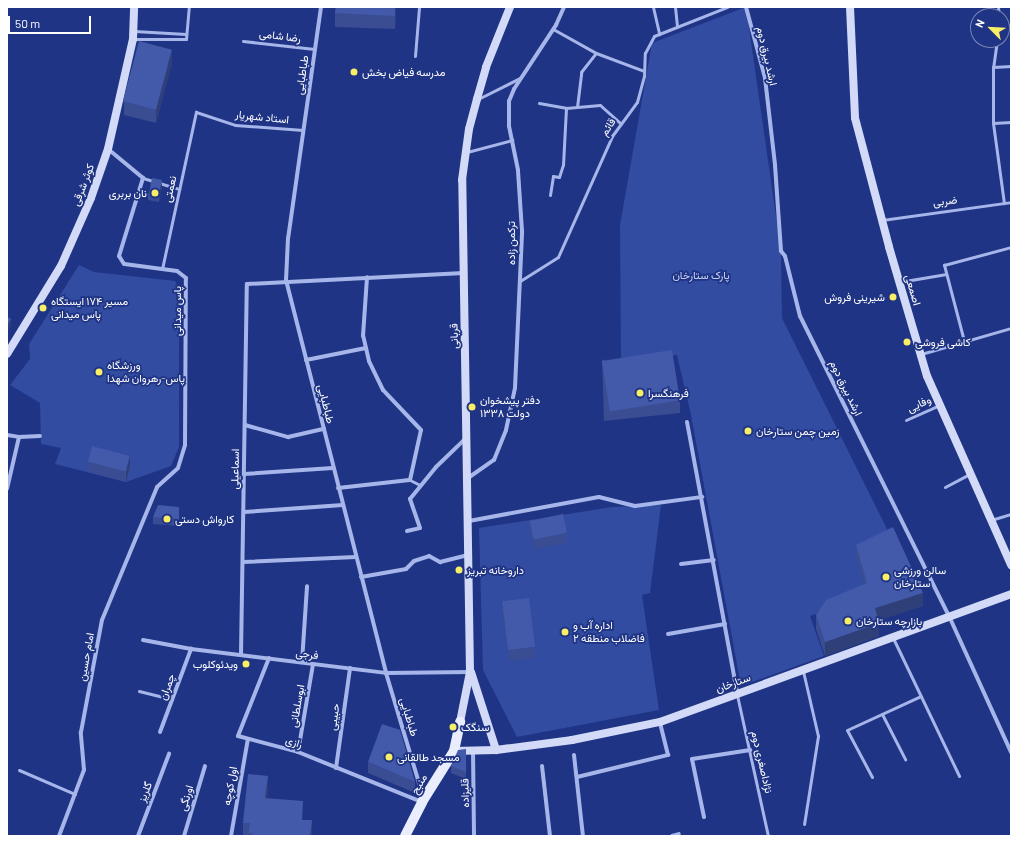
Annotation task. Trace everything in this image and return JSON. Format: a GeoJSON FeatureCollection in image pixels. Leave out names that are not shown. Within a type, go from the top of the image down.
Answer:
{"type":"FeatureCollection","features":[{"type":"Feature","properties":{"kind":"main road","name":"کوثر شرقی"},"geometry":{"type":"LineString","coordinates":[[7,354],[61,266],[108,150],[133,35],[134,7]]}},
{"type":"Feature","properties":{"kind":"main road","name":"قربانی"},"geometry":{"type":"LineString","coordinates":[[470,672],[468,436],[462,180],[465,152],[486,67],[510,7]]}},
{"type":"Feature","properties":{"kind":"main road","name":"اصمعی"},"geometry":{"type":"LineString","coordinates":[[850,7],[855,118],[899,282],[921,354],[940,405],[1011,565]]}},
{"type":"Feature","properties":{"kind":"main road","name":"ستارخان"},"geometry":{"type":"LineString","coordinates":[[454,751],[496,750],[572,740],[660,722],[1011,594]]}},
{"type":"Feature","properties":{"kind":"main road"},"geometry":{"type":"LineString","coordinates":[[460,722],[470,672]]}},
{"type":"Feature","properties":{"kind":"main road"},"geometry":{"type":"LineString","coordinates":[[470,672],[496,750]]}},
{"type":"Feature","properties":{"kind":"main road","name":"منبح"},"geometry":{"type":"LineString","coordinates":[[405,836],[423,800],[454,751],[460,722]]}},
{"type":"Feature","properties":{"kind":"street","name":"طباطبایی"},"geometry":{"type":"LineString","coordinates":[[321,7],[288,238],[286,280],[386,673],[423,800]]}},
{"type":"Feature","properties":{"kind":"street","name":"ترکمن زاده"},"geometry":{"type":"LineString","coordinates":[[468,478],[494,460],[511,410],[515,388],[522,231],[518,170],[508,113],[509,101],[522,77],[553,29],[564,7]]}},
{"type":"Feature","properties":{"kind":"street","name":"ارشد بیرق دوم"},"geometry":{"type":"LineString","coordinates":[[746,7],[765,78],[780,251],[785,256],[800,316],[949,616],[1011,752]]}},
{"type":"Feature","properties":{"kind":"street"},"geometry":{"type":"LineString","coordinates":[[108,150],[143,178]]}},
{"type":"Feature","properties":{"kind":"street","name":"پاس میدانی"},"geometry":{"type":"LineString","coordinates":[[143,178],[119,256],[124,264],[177,271],[186,278],[186,445],[178,468],[157,487]]}},
{"type":"Feature","properties":{"kind":"street"},"geometry":{"type":"LineString","coordinates":[[286,280],[464,273]]}},
{"type":"Feature","properties":{"kind":"street"},"geometry":{"type":"LineString","coordinates":[[338,488],[410,480],[422,430],[383,390],[369,361],[363,336],[367,277]]}},
{"type":"Feature","properties":{"kind":"street","name":"اسماعیلی"},"geometry":{"type":"LineString","coordinates":[[242,654],[247,284],[286,280]]}},
{"type":"Feature","properties":{"kind":"street"},"geometry":{"type":"LineString","coordinates":[[306,360],[366,348]]}},
{"type":"Feature","properties":{"kind":"street"},"geometry":{"type":"LineString","coordinates":[[687,422],[714,560],[737,693]]}},
{"type":"Feature","properties":{"kind":"street"},"geometry":{"type":"LineString","coordinates":[[245,426],[288,437],[324,429]]}},
{"type":"Feature","properties":{"kind":"street"},"geometry":{"type":"LineString","coordinates":[[7,435],[19,437],[40,436]]}},
{"type":"Feature","properties":{"kind":"street"},"geometry":{"type":"LineString","coordinates":[[407,531],[420,528],[410,499],[420,484],[468,436]]}},
{"type":"Feature","properties":{"kind":"street"},"geometry":{"type":"LineString","coordinates":[[7,489],[19,437]]}},
{"type":"Feature","properties":{"kind":"street"},"geometry":{"type":"LineString","coordinates":[[244,474],[333,468]]}},
{"type":"Feature","properties":{"kind":"street","name":"امام حسین"},"geometry":{"type":"LineString","coordinates":[[59,836],[84,770],[81,732],[102,620],[157,487]]}},
{"type":"Feature","properties":{"kind":"street"},"geometry":{"type":"LineString","coordinates":[[469,521],[599,497],[635,506],[702,497]]}},
{"type":"Feature","properties":{"kind":"street"},"geometry":{"type":"LineString","coordinates":[[244,512],[343,505]]}},
{"type":"Feature","properties":{"kind":"street"},"geometry":{"type":"LineString","coordinates":[[361,577],[406,569],[414,561],[429,556],[440,562],[469,555]]}},
{"type":"Feature","properties":{"kind":"street"},"geometry":{"type":"LineString","coordinates":[[243,562],[356,557]]}},
{"type":"Feature","properties":{"kind":"street"},"geometry":{"type":"LineString","coordinates":[[681,564],[714,560]]}},
{"type":"Feature","properties":{"kind":"street"},"geometry":{"type":"LineString","coordinates":[[302,662],[307,586]]}},
{"type":"Feature","properties":{"kind":"street"},"geometry":{"type":"LineString","coordinates":[[668,634],[725,624]]}},
{"type":"Feature","properties":{"kind":"street","name":"فرجی"},"geometry":{"type":"LineString","coordinates":[[143,640],[191,649],[242,654],[386,673],[470,672]]}},
{"type":"Feature","properties":{"kind":"street","name":"چمران"},"geometry":{"type":"LineString","coordinates":[[160,732],[191,649]]}},
{"type":"Feature","properties":{"kind":"street"},"geometry":{"type":"LineString","coordinates":[[248,739],[238,736],[270,658]]}},
{"type":"Feature","properties":{"kind":"street","name":"ابوسلطانی"},"geometry":{"type":"LineString","coordinates":[[298,752],[313,664]]}},
{"type":"Feature","properties":{"kind":"street","name":"حبیبی"},"geometry":{"type":"LineString","coordinates":[[336,768],[350,668]]}},
{"type":"Feature","properties":{"kind":"street"},"geometry":{"type":"LineString","coordinates":[[577,777],[668,755],[660,722]]}},
{"type":"Feature","properties":{"kind":"street","name":"رازی"},"geometry":{"type":"LineString","coordinates":[[248,739],[298,752],[336,768],[423,800]]}},
{"type":"Feature","properties":{"kind":"street","name":"اول کوچه"},"geometry":{"type":"LineString","coordinates":[[231,836],[248,739]]}},
{"type":"Feature","properties":{"kind":"street","name":"قلیزاده"},"geometry":{"type":"LineString","coordinates":[[473,750],[474,836]]}},
{"type":"Feature","properties":{"kind":"street"},"geometry":{"type":"LineString","coordinates":[[704,816],[692,758],[750,750]]}},
{"type":"Feature","properties":{"kind":"street","name":"گلریز"},"geometry":{"type":"LineString","coordinates":[[138,836],[169,754]]}},
{"type":"Feature","properties":{"kind":"street"},"geometry":{"type":"LineString","coordinates":[[574,755],[584,836]]}},
{"type":"Feature","properties":{"kind":"street","name":"اورنگی"},"geometry":{"type":"LineString","coordinates":[[184,836],[205,766]]}},
{"type":"Feature","properties":{"kind":"street"},"geometry":{"type":"LineString","coordinates":[[542,766],[550,836]]}},
{"type":"Feature","properties":{"kind":"street"},"geometry":{"type":"LineString","coordinates":[[672,836],[679,834]]}},
{"type":"Feature","properties":{"kind":"lane"},"geometry":{"type":"LineString","coordinates":[[133,35],[186,39],[188,7]]}},
{"type":"Feature","properties":{"kind":"lane"},"geometry":{"type":"LineString","coordinates":[[415,56],[419,7]]}},
{"type":"Feature","properties":{"kind":"lane"},"geometry":{"type":"LineString","coordinates":[[653,7],[659,34]]}},
{"type":"Feature","properties":{"kind":"lane"},"geometry":{"type":"LineString","coordinates":[[675,7],[676,27]]}},
{"type":"Feature","properties":{"kind":"lane","name":"قائم"},"geometry":{"type":"LineString","coordinates":[[519,282],[558,257],[609,143],[637,102],[644,71],[645,53],[654,36],[727,7]]}},
{"type":"Feature","properties":{"kind":"lane"},"geometry":{"type":"LineString","coordinates":[[553,29],[596,53],[644,71]]}},
{"type":"Feature","properties":{"kind":"lane"},"geometry":{"type":"LineString","coordinates":[[133,35],[186,34]]}},
{"type":"Feature","properties":{"kind":"lane","name":"رضا شامی"},"geometry":{"type":"LineString","coordinates":[[243,41],[315,49]]}},
{"type":"Feature","properties":{"kind":"lane"},"geometry":{"type":"LineString","coordinates":[[996,48],[993,66],[993,123],[1004,203]]}},
{"type":"Feature","properties":{"kind":"lane"},"geometry":{"type":"LineString","coordinates":[[577,107],[581,72],[596,53]]}},
{"type":"Feature","properties":{"kind":"lane"},"geometry":{"type":"LineString","coordinates":[[993,66],[1011,66]]}},
{"type":"Feature","properties":{"kind":"lane"},"geometry":{"type":"LineString","coordinates":[[477,100],[522,77]]}},
{"type":"Feature","properties":{"kind":"lane"},"geometry":{"type":"LineString","coordinates":[[539,103],[566,108],[600,105],[621,124]]}},
{"type":"Feature","properties":{"kind":"lane"},"geometry":{"type":"LineString","coordinates":[[550,195],[553,176],[559,177],[563,165],[566,108]]}},
{"type":"Feature","properties":{"kind":"lane","name":"استاد شهریار"},"geometry":{"type":"LineString","coordinates":[[196,112],[235,125],[304,130]]}},
{"type":"Feature","properties":{"kind":"lane","name":"نعمتی"},"geometry":{"type":"LineString","coordinates":[[162,269],[196,112]]}},
{"type":"Feature","properties":{"kind":"lane"},"geometry":{"type":"LineString","coordinates":[[993,123],[1011,122]]}},
{"type":"Feature","properties":{"kind":"lane"},"geometry":{"type":"LineString","coordinates":[[465,152],[512,140]]}},
{"type":"Feature","properties":{"kind":"lane"},"geometry":{"type":"LineString","coordinates":[[143,178],[179,189]]}},
{"type":"Feature","properties":{"kind":"lane","name":"ضربی"},"geometry":{"type":"LineString","coordinates":[[882,220],[1011,202]]}},
{"type":"Feature","properties":{"kind":"lane"},"geometry":{"type":"LineString","coordinates":[[964,342],[944,265],[1011,247]]}},
{"type":"Feature","properties":{"kind":"lane"},"geometry":{"type":"LineString","coordinates":[[899,282],[946,274]]}},
{"type":"Feature","properties":{"kind":"lane"},"geometry":{"type":"LineString","coordinates":[[921,354],[1011,328]]}},
{"type":"Feature","properties":{"kind":"lane","name":"وفایی"},"geometry":{"type":"LineString","coordinates":[[906,420],[940,405]]}},
{"type":"Feature","properties":{"kind":"lane"},"geometry":{"type":"LineString","coordinates":[[945,487],[970,474]]}},
{"type":"Feature","properties":{"kind":"lane"},"geometry":{"type":"LineString","coordinates":[[410,480],[420,484]]}},
{"type":"Feature","properties":{"kind":"lane"},"geometry":{"type":"LineString","coordinates":[[991,520],[1011,514]]}},
{"type":"Feature","properties":{"kind":"lane"},"geometry":{"type":"LineString","coordinates":[[893,637],[959,776]]}},
{"type":"Feature","properties":{"kind":"lane"},"geometry":{"type":"LineString","coordinates":[[803,670],[818,736],[804,824]]}},
{"type":"Feature","properties":{"kind":"lane"},"geometry":{"type":"LineString","coordinates":[[139,691],[172,699]]}},
{"type":"Feature","properties":{"kind":"lane","name":"نژاداصغری دوم"},"geometry":{"type":"LineString","coordinates":[[737,693],[768,836]]}},
{"type":"Feature","properties":{"kind":"lane"},"geometry":{"type":"LineString","coordinates":[[872,777],[847,730],[921,696]]}},
{"type":"Feature","properties":{"kind":"lane"},"geometry":{"type":"LineString","coordinates":[[882,714],[905,759]]}},
{"type":"Feature","properties":{"kind":"lane"},"geometry":{"type":"LineString","coordinates":[[19,770],[75,794]]}},
{"type":"Feature","properties":{"kind":"green space","name":"پارک ستارخان"},"geometry":{"type":"Polygon","coordinates":[[[746,7],[781,251],[782,318],[893,541],[867,597],[810,616],[824,656],[741,686],[691,415],[677,355],[621,360],[620,225],[652,43],[746,7]]]}},
{"type":"Feature","properties":{"kind":"green space","name":"ورزشگاه پاس-رهروان شهدا"},"geometry":{"type":"Polygon","coordinates":[[[79,265],[94,272],[175,281],[179,290],[179,447],[171,466],[126,482],[55,464],[61,448],[41,444],[40,403],[10,385],[30,359],[29,344],[79,265]]]}},
{"type":"Feature","properties":{"kind":"green space","name":"اداره آب و فاضلاب منطقه ۲"},"geometry":{"type":"Polygon","coordinates":[[[661,505],[650,593],[642,595],[659,710],[517,737],[483,670],[479,528],[612,507],[661,505]]]}},
{"type":"Feature","properties":{"kind":"building"},"geometry":{"type":"Polygon","coordinates":[[[336,7],[395,7],[395,16],[335,13],[336,7]]]}},
{"type":"Feature","properties":{"kind":"building"},"geometry":{"type":"Polygon","coordinates":[[[139,41],[172,50],[156,110],[123,101],[139,41]]]}},
{"type":"Feature","properties":{"kind":"building"},"geometry":{"type":"Polygon","coordinates":[[[152,178],[162,180],[159,196],[149,194],[152,178]]]}},
{"type":"Feature","properties":{"kind":"building"},"geometry":{"type":"Polygon","coordinates":[[[7,317],[11,319],[7,326],[7,317]]]}},
{"type":"Feature","properties":{"kind":"building","name":"فرهنگسرا"},"geometry":{"type":"Polygon","coordinates":[[[672,350],[680,400],[610,411],[602,361],[672,350]]]}},
{"type":"Feature","properties":{"kind":"building"},"geometry":{"type":"Polygon","coordinates":[[[92,446],[130,456],[126,472],[88,461],[92,446]]]}},
{"type":"Feature","properties":{"kind":"building"},"geometry":{"type":"Polygon","coordinates":[[[158,505],[179,507],[179,519],[153,517],[158,505]]]}},
{"type":"Feature","properties":{"kind":"building"},"geometry":{"type":"Polygon","coordinates":[[[563,514],[567,533],[534,540],[530,521],[563,514]]]}},
{"type":"Feature","properties":{"kind":"building"},"geometry":{"type":"Polygon","coordinates":[[[893,527],[923,593],[875,608],[879,623],[825,642],[816,615],[826,600],[867,583],[856,545],[893,527]]]}},
{"type":"Feature","properties":{"kind":"building"},"geometry":{"type":"Polygon","coordinates":[[[529,598],[535,647],[508,650],[502,601],[529,598]]]}},
{"type":"Feature","properties":{"kind":"building","name":"مسجد طالقانی"},"geometry":{"type":"Polygon","coordinates":[[[382,724],[400,730],[415,782],[368,762],[382,724]]]}},
{"type":"Feature","properties":{"kind":"building"},"geometry":{"type":"Polygon","coordinates":[[[466,749],[466,772],[451,766],[458,750],[466,749]]]}},
{"type":"Feature","properties":{"kind":"building"},"geometry":{"type":"Polygon","coordinates":[[[248,774],[268,776],[265,798],[303,801],[302,820],[312,820],[310,836],[252,836],[252,833],[249,833],[250,823],[243,823],[248,774]]]}},
{"type":"Feature","properties":{"kind":"place","name":"مدرسه فیاض بخش"},"geometry":{"type":"Point","coordinates":[354,72]}},
{"type":"Feature","properties":{"kind":"place","name":"نان بربری"},"geometry":{"type":"Point","coordinates":[155,193]}},
{"type":"Feature","properties":{"kind":"place","name":"شیرینی فروش"},"geometry":{"type":"Point","coordinates":[893,297]}},
{"type":"Feature","properties":{"kind":"place","name":"مسیر ۱۷۴ ایستگاه پاس میدانی"},"geometry":{"type":"Point","coordinates":[43,308]}},
{"type":"Feature","properties":{"kind":"place","name":"کاشی فروشی"},"geometry":{"type":"Point","coordinates":[907,342]}},
{"type":"Feature","properties":{"kind":"place","name":"ورزشگاه پاس-رهروان شهدا"},"geometry":{"type":"Point","coordinates":[99,372]}},
{"type":"Feature","properties":{"kind":"place","name":"فرهنگسرا"},"geometry":{"type":"Point","coordinates":[640,393]}},
{"type":"Feature","properties":{"kind":"place","name":"دفتر پیشخوان دولت ۱۳۳۸"},"geometry":{"type":"Point","coordinates":[472,407]}},
{"type":"Feature","properties":{"kind":"place","name":"زمین چمن ستارخان"},"geometry":{"type":"Point","coordinates":[748,431]}},
{"type":"Feature","properties":{"kind":"place","name":"کارواش دستی"},"geometry":{"type":"Point","coordinates":[167,519]}},
{"type":"Feature","properties":{"kind":"place","name":"داروخانه تبریز"},"geometry":{"type":"Point","coordinates":[459,570]}},
{"type":"Feature","properties":{"kind":"place","name":"سالن ورزشی ستارخان"},"geometry":{"type":"Point","coordinates":[886,577]}},
{"type":"Feature","properties":{"kind":"place","name":"بازارچه ستارخان"},"geometry":{"type":"Point","coordinates":[848,621]}},
{"type":"Feature","properties":{"kind":"place","name":"اداره آب و فاضلاب منطقه ۲"},"geometry":{"type":"Point","coordinates":[565,632]}},
{"type":"Feature","properties":{"kind":"place","name":"ویدئوکلوب"},"geometry":{"type":"Point","coordinates":[246,664]}},
{"type":"Feature","properties":{"kind":"place","name":"سنگک"},"geometry":{"type":"Point","coordinates":[453,727]}},
{"type":"Feature","properties":{"kind":"place","name":"مسجد طالقانی"},"geometry":{"type":"Point","coordinates":[389,757]}}]}
